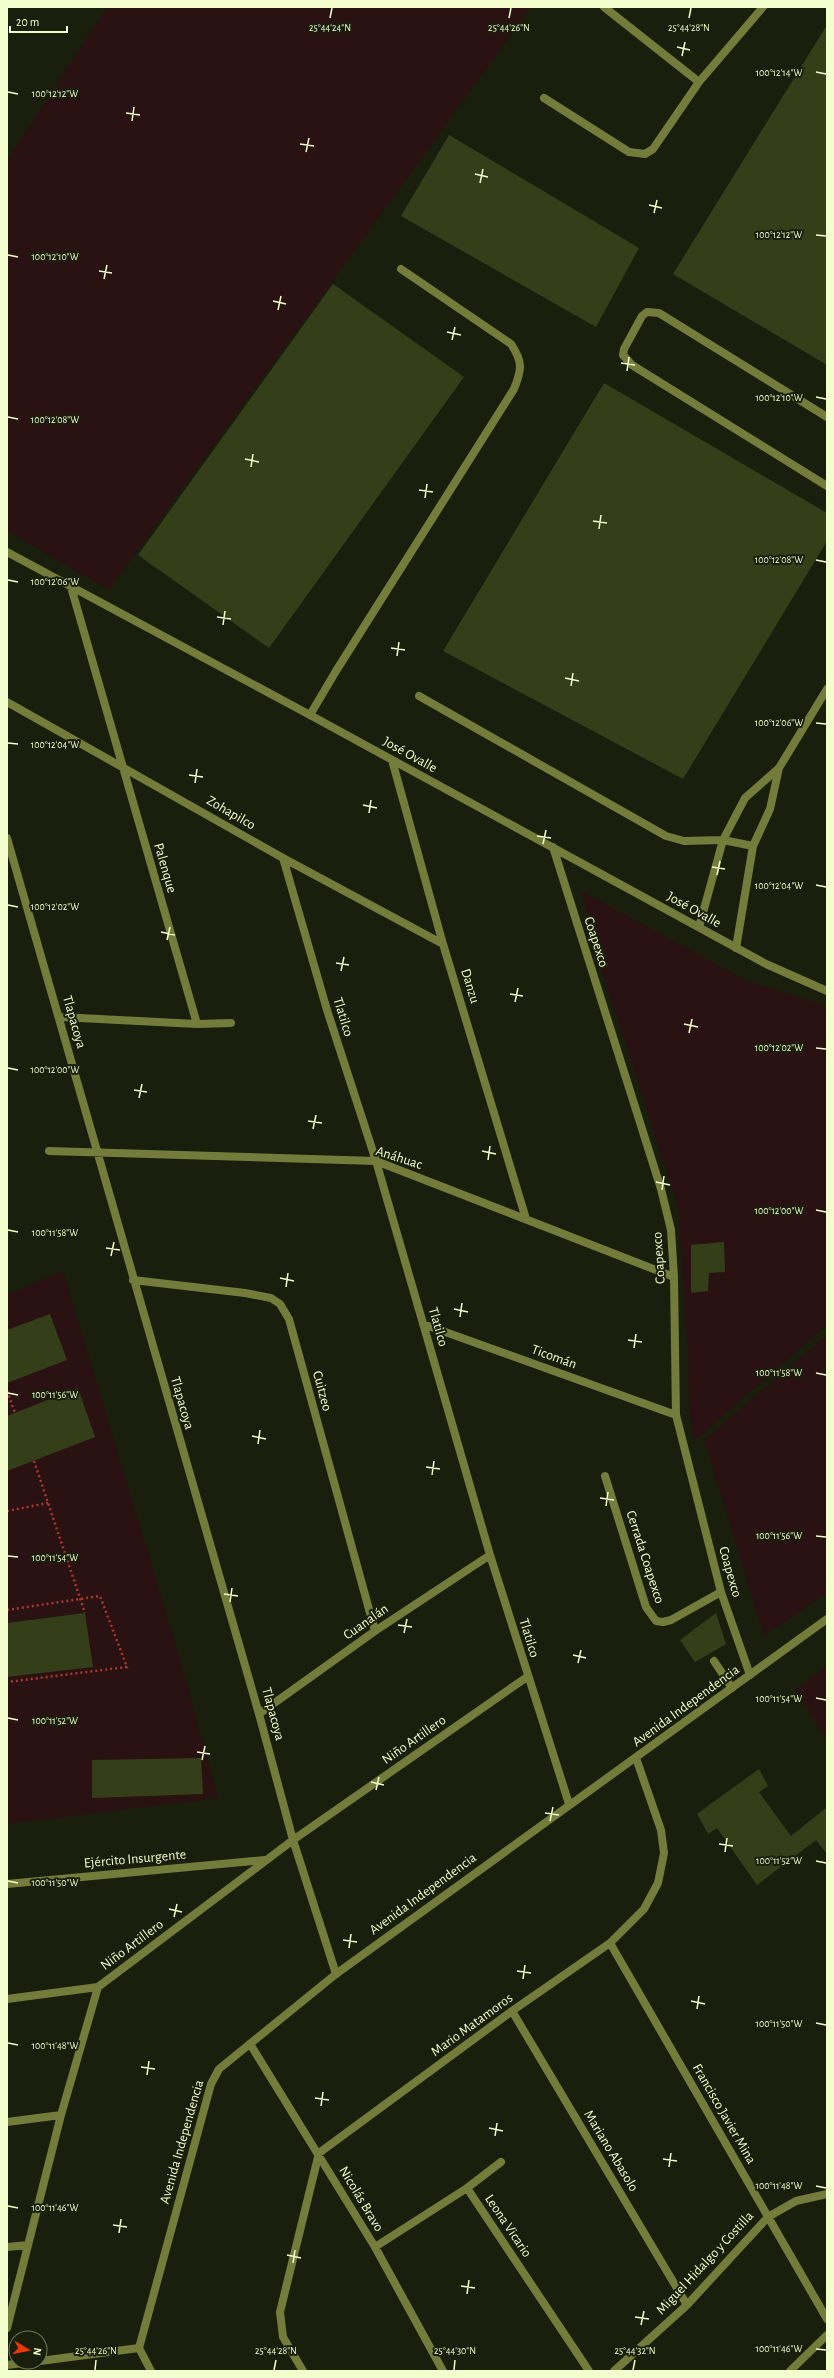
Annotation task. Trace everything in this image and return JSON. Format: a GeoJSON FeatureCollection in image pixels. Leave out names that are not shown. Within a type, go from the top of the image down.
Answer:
{"type":"FeatureCollection","features":[{"type":"Feature","properties":{"kind":"street"},"geometry":{"type":"LineString","coordinates":[[604,7],[699,82]]}},
{"type":"Feature","properties":{"kind":"street"},"geometry":{"type":"LineString","coordinates":[[544,98],[629,152],[645,154],[653,149],[699,82],[763,7]]}},
{"type":"Feature","properties":{"kind":"street"},"geometry":{"type":"LineString","coordinates":[[310,715],[336,671],[514,389],[520,375],[520,357],[511,344],[400,269]]}},
{"type":"Feature","properties":{"kind":"street"},"geometry":{"type":"LineString","coordinates":[[827,417],[659,313],[647,312],[642,316],[624,349],[623,355],[632,365],[827,486]]}},
{"type":"Feature","properties":{"kind":"street","name":"José Ovalle"},"geometry":{"type":"LineString","coordinates":[[7,552],[310,715],[736,948],[766,964],[827,991]]}},
{"type":"Feature","properties":{"kind":"street","name":"Palenque"},"geometry":{"type":"LineString","coordinates":[[71,587],[121,765],[197,1024]]}},
{"type":"Feature","properties":{"kind":"street"},"geometry":{"type":"LineString","coordinates":[[699,927],[723,840],[745,798],[779,768],[827,689]]}},
{"type":"Feature","properties":{"kind":"street"},"geometry":{"type":"LineString","coordinates":[[419,696],[666,836],[684,841],[723,840],[753,846]]}},
{"type":"Feature","properties":{"kind":"street","name":"Zohapilco"},"geometry":{"type":"LineString","coordinates":[[7,702],[121,765],[282,858],[443,944]]}},
{"type":"Feature","properties":{"kind":"street","name":"Danzu"},"geometry":{"type":"LineString","coordinates":[[392,760],[443,944],[526,1219]]}},
{"type":"Feature","properties":{"kind":"street"},"geometry":{"type":"LineString","coordinates":[[736,948],[753,846],[770,809],[779,768]]}},
{"type":"Feature","properties":{"kind":"street","name":"Tlapacoya"},"geometry":{"type":"LineString","coordinates":[[7,838],[60,1017],[133,1280],[260,1714],[293,1840],[336,1974]]}},
{"type":"Feature","properties":{"kind":"street","name":"Coapexco"},"geometry":{"type":"LineString","coordinates":[[553,847],[661,1189],[671,1230],[674,1277],[676,1416],[721,1592],[750,1675]]}},
{"type":"Feature","properties":{"kind":"street","name":"Tlatilco"},"geometry":{"type":"LineString","coordinates":[[282,858],[327,1010],[376,1161],[527,1678],[569,1804]]}},
{"type":"Feature","properties":{"kind":"street"},"geometry":{"type":"LineString","coordinates":[[60,1017],[197,1024],[231,1023]]}},
{"type":"Feature","properties":{"kind":"street","name":"Anáhuac"},"geometry":{"type":"LineString","coordinates":[[49,1151],[376,1161],[674,1277]]}},
{"type":"Feature","properties":{"kind":"street","name":"Cuitzeo"},"geometry":{"type":"LineString","coordinates":[[133,1280],[245,1293],[271,1298],[280,1304],[289,1319],[375,1631]]}},
{"type":"Feature","properties":{"kind":"street","name":"Ticomán"},"geometry":{"type":"LineString","coordinates":[[423,1324],[676,1416]]}},
{"type":"Feature","properties":{"kind":"street","name":"Cerrada Coapexco"},"geometry":{"type":"LineString","coordinates":[[605,1476],[646,1607],[656,1621],[664,1622],[671,1620],[721,1592]]}},
{"type":"Feature","properties":{"kind":"street","name":"Cuanalán"},"geometry":{"type":"LineString","coordinates":[[260,1714],[375,1631],[490,1555]]}},
{"type":"Feature","properties":{"kind":"street","name":"Avenida Independencia"},"geometry":{"type":"LineString","coordinates":[[139,2348],[211,2084],[224,2065],[336,1974],[569,1804],[636,1758],[827,1619]]}},
{"type":"Feature","properties":{"kind":"street"},"geometry":{"type":"LineString","coordinates":[[714,1661],[732,1688]]}},
{"type":"Feature","properties":{"kind":"street","name":"Niño Artillero"},"geometry":{"type":"LineString","coordinates":[[7,2328],[61,2114],[98,1987],[293,1840],[527,1678]]}},
{"type":"Feature","properties":{"kind":"street","name":"Mario Matamoros"},"geometry":{"type":"LineString","coordinates":[[319,2153],[512,2011],[610,1943],[644,1909],[658,1883],[664,1853],[661,1830],[636,1758]]}},
{"type":"Feature","properties":{"kind":"street","name":"Ejército Insurgente"},"geometry":{"type":"LineString","coordinates":[[7,1884],[266,1860]]}},
{"type":"Feature","properties":{"kind":"street","name":"Francisco Javier Mina"},"geometry":{"type":"LineString","coordinates":[[610,1943],[827,2319]]}},
{"type":"Feature","properties":{"kind":"street"},"geometry":{"type":"LineString","coordinates":[[7,1999],[98,1987]]}},
{"type":"Feature","properties":{"kind":"street","name":"Mariano Abasolo"},"geometry":{"type":"LineString","coordinates":[[512,2011],[687,2305]]}},
{"type":"Feature","properties":{"kind":"street","name":"Nicolás Bravo"},"geometry":{"type":"LineString","coordinates":[[250,2044],[319,2153],[375,2248],[443,2371]]}},
{"type":"Feature","properties":{"kind":"street"},"geometry":{"type":"LineString","coordinates":[[7,2122],[61,2114]]}},
{"type":"Feature","properties":{"kind":"street"},"geometry":{"type":"LineString","coordinates":[[303,2371],[283,2337],[280,2312],[319,2153]]}},
{"type":"Feature","properties":{"kind":"street"},"geometry":{"type":"LineString","coordinates":[[467,2188],[501,2162]]}},
{"type":"Feature","properties":{"kind":"street","name":"Leona Vicario"},"geometry":{"type":"LineString","coordinates":[[375,2248],[467,2188],[589,2371]]}},
{"type":"Feature","properties":{"kind":"street","name":"Miguel Hidalgo y Costilla"},"geometry":{"type":"LineString","coordinates":[[614,2371],[687,2305],[768,2217],[796,2201],[827,2194]]}},
{"type":"Feature","properties":{"kind":"street"},"geometry":{"type":"LineString","coordinates":[[7,2247],[28,2245]]}},
{"type":"Feature","properties":{"kind":"street"},"geometry":{"type":"LineString","coordinates":[[790,2371],[827,2335]]}},
{"type":"Feature","properties":{"kind":"street"},"geometry":{"type":"LineString","coordinates":[[48,2360],[139,2348],[151,2371]]}},
{"type":"Feature","properties":{"kind":"path"},"geometry":{"type":"LineString","coordinates":[[7,1391],[15,1413]]}},
{"type":"Feature","properties":{"kind":"path"},"geometry":{"type":"LineString","coordinates":[[34,1461],[85,1613]]}},
{"type":"Feature","properties":{"kind":"path"},"geometry":{"type":"LineString","coordinates":[[7,1510],[48,1503]]}},
{"type":"Feature","properties":{"kind":"path"},"geometry":{"type":"LineString","coordinates":[[7,1610],[100,1596],[127,1667],[7,1682]]}},
{"type":"Feature","properties":{"kind":"shaded area"},"geometry":{"type":"Polygon","coordinates":[[[107,7],[531,7],[109,590],[7,531],[7,160],[107,7]]]}},
{"type":"Feature","properties":{"kind":"shaded area"},"geometry":{"type":"Polygon","coordinates":[[[581,891],[747,981],[827,1006],[827,1325],[694,1441],[689,1411],[688,1353],[678,1206],[601,968],[581,891]]]}},
{"type":"Feature","properties":{"kind":"shaded area"},"geometry":{"type":"Polygon","coordinates":[[[63,1271],[179,1656],[218,1798],[7,1824],[7,1295],[63,1271]]]}},
{"type":"Feature","properties":{"kind":"shaded area"},"geometry":{"type":"Polygon","coordinates":[[[827,1335],[827,1593],[764,1636],[704,1440],[827,1335]]]}},
{"type":"Feature","properties":{"kind":"shaded area"},"geometry":{"type":"Polygon","coordinates":[[[827,1666],[827,1741],[795,1690],[827,1666]]]}},
{"type":"Feature","properties":{"kind":"building"},"geometry":{"type":"Polygon","coordinates":[[[827,25],[827,365],[673,274],[827,25]]]}},
{"type":"Feature","properties":{"kind":"building"},"geometry":{"type":"Polygon","coordinates":[[[449,135],[639,248],[596,327],[401,216],[449,135]]]}},
{"type":"Feature","properties":{"kind":"building"},"geometry":{"type":"Polygon","coordinates":[[[333,284],[464,377],[269,648],[138,555],[333,284]]]}},
{"type":"Feature","properties":{"kind":"building"},"geometry":{"type":"Polygon","coordinates":[[[604,383],[827,513],[827,541],[683,779],[443,651],[604,383]]]}},
{"type":"Feature","properties":{"kind":"building"},"geometry":{"type":"Polygon","coordinates":[[[724,1242],[725,1272],[709,1273],[708,1291],[691,1293],[691,1245],[724,1242]]]}},
{"type":"Feature","properties":{"kind":"building"},"geometry":{"type":"Polygon","coordinates":[[[50,1314],[67,1360],[7,1383],[7,1330],[50,1314]]]}},
{"type":"Feature","properties":{"kind":"building"},"geometry":{"type":"Polygon","coordinates":[[[78,1388],[95,1437],[7,1471],[7,1416],[78,1388]]]}},
{"type":"Feature","properties":{"kind":"building"},"geometry":{"type":"Polygon","coordinates":[[[85,1613],[93,1667],[7,1677],[7,1623],[85,1613]]]}},
{"type":"Feature","properties":{"kind":"building"},"geometry":{"type":"Polygon","coordinates":[[[716,1613],[726,1644],[695,1662],[680,1640],[716,1613]]]}},
{"type":"Feature","properties":{"kind":"building"},"geometry":{"type":"Polygon","coordinates":[[[201,1758],[203,1794],[92,1798],[92,1760],[201,1758]]]}},
{"type":"Feature","properties":{"kind":"building"},"geometry":{"type":"Polygon","coordinates":[[[759,1769],[768,1786],[759,1792],[791,1836],[827,1807],[827,1854],[816,1840],[757,1885],[717,1828],[708,1834],[697,1814],[759,1769]]]}}]}
